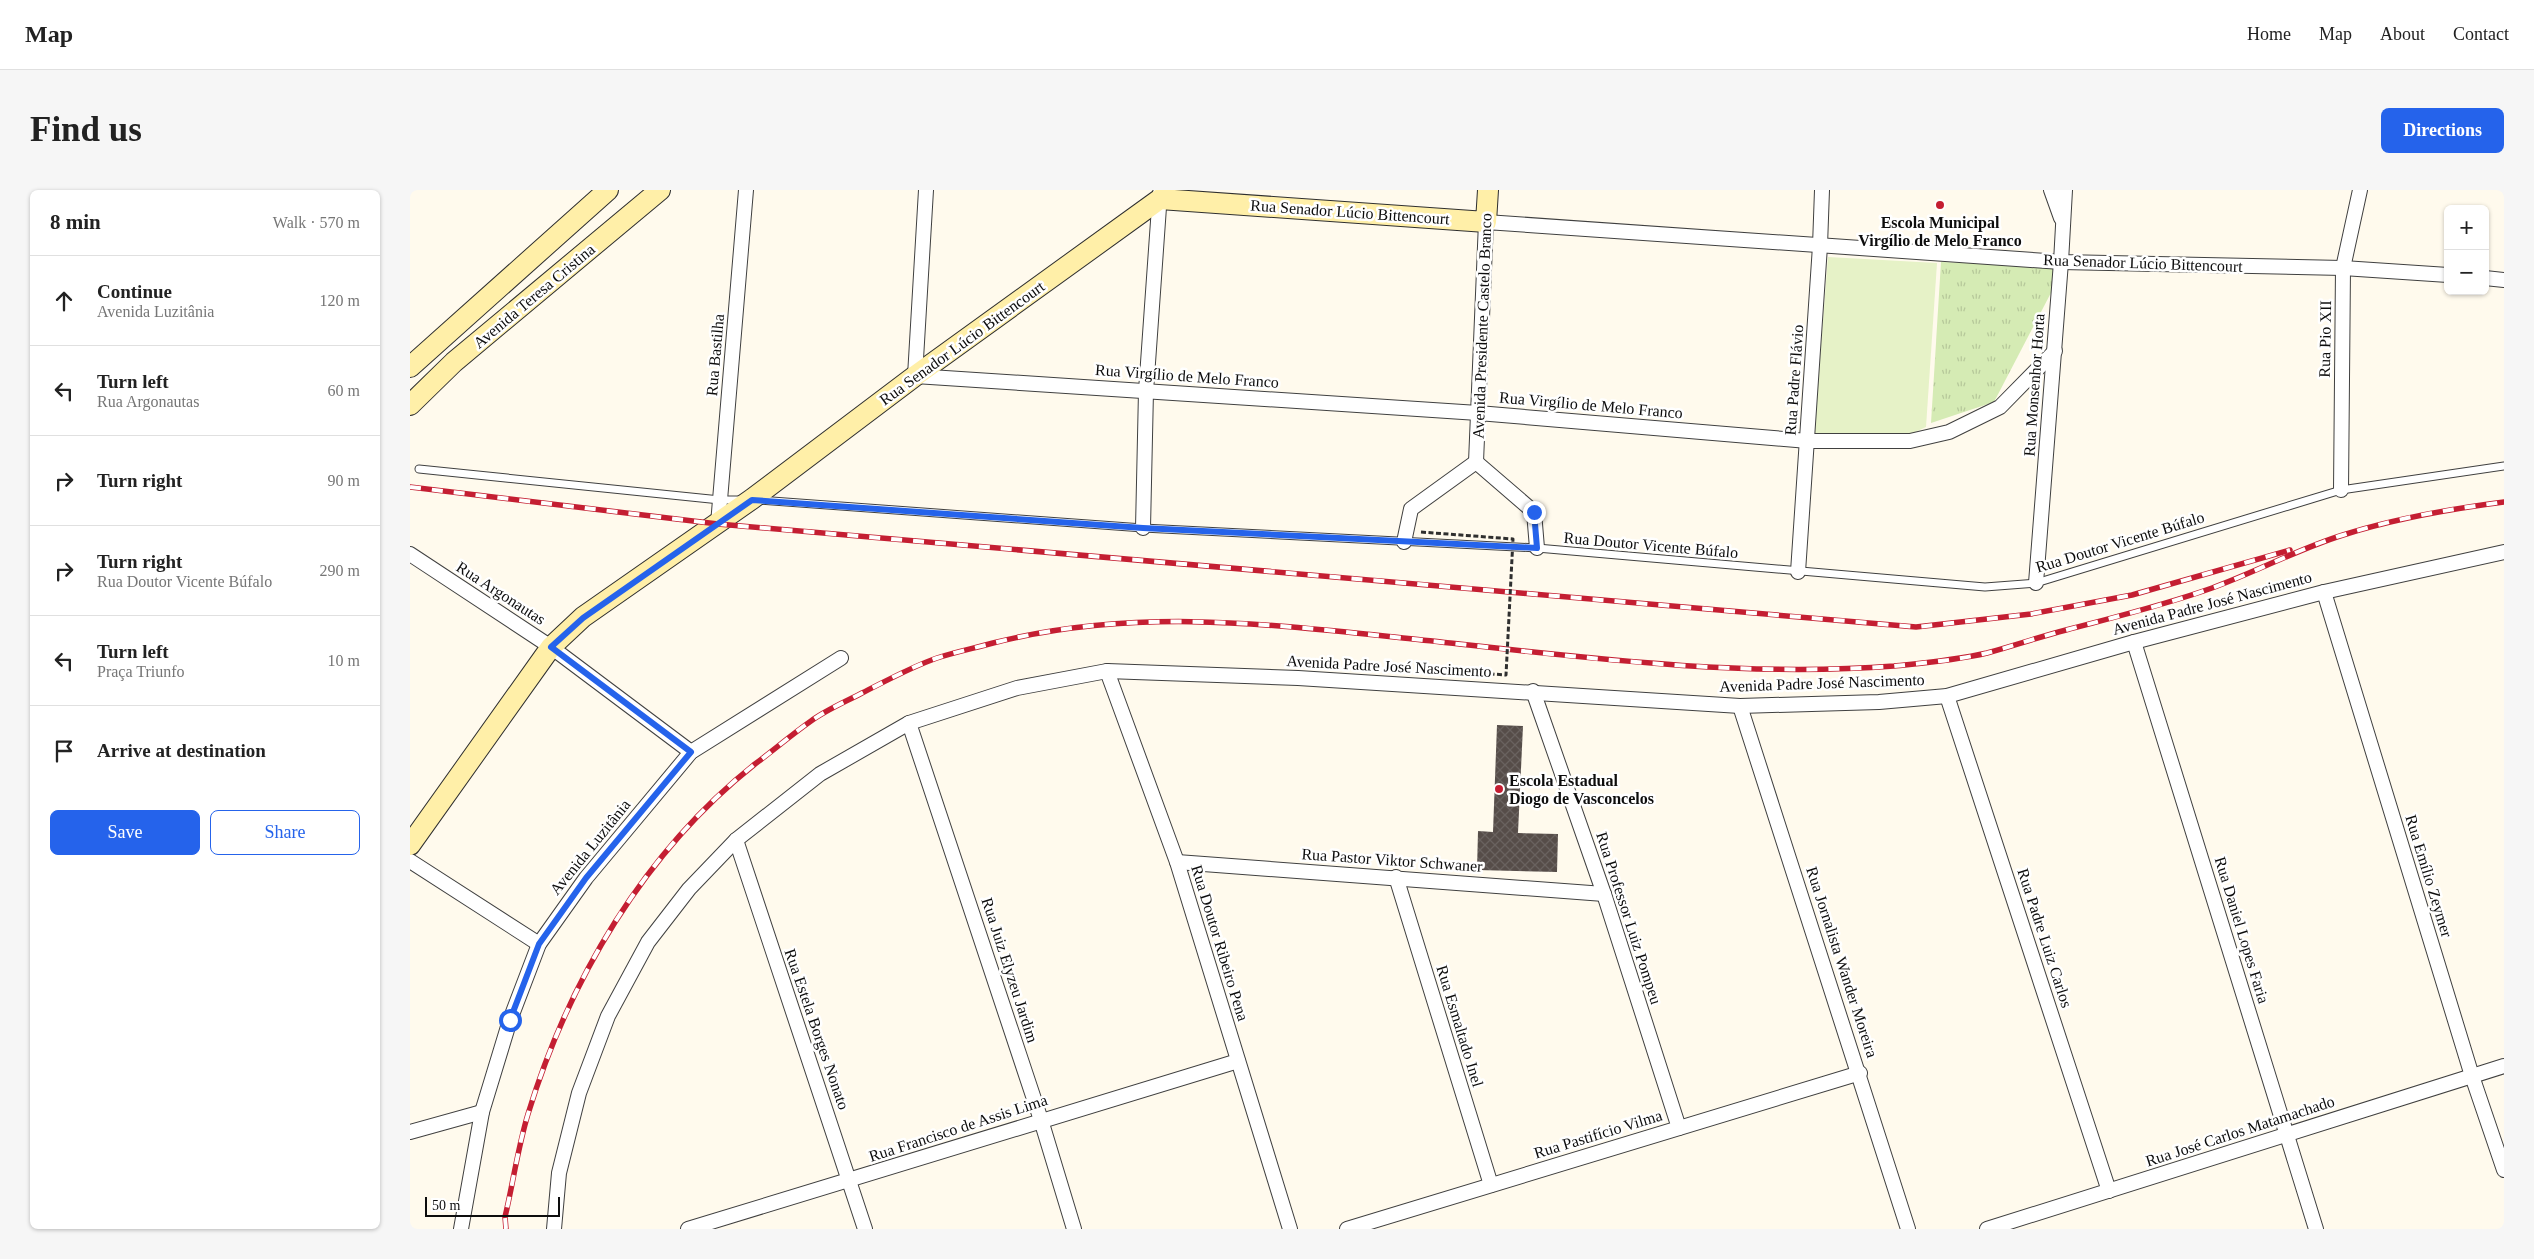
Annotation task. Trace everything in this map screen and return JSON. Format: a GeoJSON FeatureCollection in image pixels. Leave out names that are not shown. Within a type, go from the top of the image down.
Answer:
{"type":"FeatureCollection","features":[{"type":"Feature","properties":{"kind":"street","name":"Avenida Teresa Cristina"},"geometry":{"type":"LineString","coordinates":[[410,367],[608,190]]}},
{"type":"Feature","properties":{"kind":"street","name":"Avenida Teresa Cristina"},"geometry":{"type":"LineString","coordinates":[[410,405],[454,362],[660,190]]}},
{"type":"Feature","properties":{"kind":"street","name":"Rua Bastilha"},"geometry":{"type":"LineString","coordinates":[[718,524],[746,190]]}},
{"type":"Feature","properties":{"kind":"street"},"geometry":{"type":"LineString","coordinates":[[916,376],[926,190]]}},
{"type":"Feature","properties":{"kind":"street","name":"Avenida Presidente Castelo Branco"},"geometry":{"type":"LineString","coordinates":[[1476,462],[1488,190]]}},
{"type":"Feature","properties":{"kind":"street","name":"Rua Padre Flávio"},"geometry":{"type":"LineString","coordinates":[[1798,572],[1808,441],[1822,190]]}},
{"type":"Feature","properties":{"kind":"street"},"geometry":{"type":"LineString","coordinates":[[2051,190],[2063,226]]}},
{"type":"Feature","properties":{"kind":"street","name":"Rua Monsenhor Horta"},"geometry":{"type":"LineString","coordinates":[[2036,583],[2062,262],[2065,190]]}},
{"type":"Feature","properties":{"kind":"street","name":"Rua Pio XII"},"geometry":{"type":"LineString","coordinates":[[2341,490],[2343,268],[2360,190]]}},
{"type":"Feature","properties":{"kind":"street"},"geometry":{"type":"LineString","coordinates":[[1143,528],[1146,391],[1157,193]]}},
{"type":"Feature","properties":{"kind":"street","name":"Rua Senador Lúcio Bittencourt"},"geometry":{"type":"LineString","coordinates":[[410,845],[551,647],[583,618],[752,500],[1157,193],[1486,222],[2062,262],[2343,268],[2444,275]]}},
{"type":"Feature","properties":{"kind":"street"},"geometry":{"type":"LineString","coordinates":[[2489,278],[2504,280]]}},
{"type":"Feature","properties":{"kind":"street","name":"Rua Virgílio de Melo Franco"},"geometry":{"type":"LineString","coordinates":[[916,376],[1478,413],[1808,441],[1910,440],[1949,432],[2000,407],[2055,352]]}},
{"type":"Feature","properties":{"kind":"street"},"geometry":{"type":"LineString","coordinates":[[1404,542],[1411,509],[1476,462],[1534,512],[1537,548]]}},
{"type":"Feature","properties":{"kind":"street","name":"Avenida Padre José Nascimento"},"geometry":{"type":"LineString","coordinates":[[554,1229],[559,1173],[579,1093],[608,1016],[648,942],[690,889],[736,840],[820,774],[910,723],[1017,688],[1107,671],[1298,678],[1533,691],[1740,706],[1879,702],[1947,696],[2134,642],[2324,592],[2504,552]]}},
{"type":"Feature","properties":{"kind":"street","name":"Rua Argonautas"},"geometry":{"type":"LineString","coordinates":[[410,554],[551,647],[691,752]]}},
{"type":"Feature","properties":{"kind":"street","name":"Rua Emílio Zeymer"},"geometry":{"type":"LineString","coordinates":[[2324,592],[2472,1076],[2504,1170]]}},
{"type":"Feature","properties":{"kind":"street","name":"Rua Daniel Lopes Faria"},"geometry":{"type":"LineString","coordinates":[[2134,642],[2316,1229]]}},
{"type":"Feature","properties":{"kind":"street","name":"Avenida Luzitânia"},"geometry":{"type":"LineString","coordinates":[[461,1229],[482,1112],[510,1020],[539,944],[586,878],[691,752],[841,658]]}},
{"type":"Feature","properties":{"kind":"street","name":"Rua Doutor Ribeiro Pena"},"geometry":{"type":"LineString","coordinates":[[1107,671],[1177,862],[1290,1229]]}},
{"type":"Feature","properties":{"kind":"street","name":"Rua Professor Luiz Pompeu"},"geometry":{"type":"LineString","coordinates":[[1533,691],[1604,894],[1679,1128]]}},
{"type":"Feature","properties":{"kind":"street","name":"Rua Padre Luiz Carlos"},"geometry":{"type":"LineString","coordinates":[[1947,696],[2110,1191]]}},
{"type":"Feature","properties":{"kind":"street","name":"Rua Jornalista Wander Moreira"},"geometry":{"type":"LineString","coordinates":[[1740,706],[1860,1073],[1908,1229]]}},
{"type":"Feature","properties":{"kind":"street","name":"Rua Juiz Elyzeu Jardim"},"geometry":{"type":"LineString","coordinates":[[910,723],[1041,1120],[1074,1229]]}},
{"type":"Feature","properties":{"kind":"street","name":"Rua Estela Borges Nonato"},"geometry":{"type":"LineString","coordinates":[[736,840],[850,1181],[864,1229]]}},
{"type":"Feature","properties":{"kind":"street"},"geometry":{"type":"LineString","coordinates":[[410,861],[539,944]]}},
{"type":"Feature","properties":{"kind":"street","name":"Rua Pastor Viktor Schwaner"},"geometry":{"type":"LineString","coordinates":[[1177,862],[1604,894]]}},
{"type":"Feature","properties":{"kind":"street","name":"Rua Esmaltado Inel"},"geometry":{"type":"LineString","coordinates":[[1396,877],[1491,1185]]}},
{"type":"Feature","properties":{"kind":"street","name":"Rua Francisco de Assis Lima"},"geometry":{"type":"LineString","coordinates":[[688,1229],[850,1181],[1238,1060]]}},
{"type":"Feature","properties":{"kind":"street","name":"Rua José Carlos Matamachado"},"geometry":{"type":"LineString","coordinates":[[1987,1229],[2504,1066]]}},
{"type":"Feature","properties":{"kind":"street","name":"Rua Pastifício Vilma"},"geometry":{"type":"LineString","coordinates":[[1347,1229],[1860,1073]]}},
{"type":"Feature","properties":{"kind":"street"},"geometry":{"type":"LineString","coordinates":[[410,1132],[482,1112]]}},
{"type":"Feature","properties":{"kind":"lane","name":"Rua Doutor Vicente Búfalo"},"geometry":{"type":"LineString","coordinates":[[419,469],[720,500],[752,500],[1143,528],[1537,548],[1985,587],[2036,583],[2341,490],[2504,466]]}},
{"type":"Feature","properties":{"kind":"path"},"geometry":{"type":"LineString","coordinates":[[1421,532],[1513,539],[1506,676],[1424,669]]}},
{"type":"Feature","properties":{"kind":"green space"},"geometry":{"type":"Polygon","coordinates":[[[1828,257],[1937,263],[1926,427],[1913,433],[1814,434],[1828,257]]]}},
{"type":"Feature","properties":{"kind":"green space"},"geometry":{"type":"Polygon","coordinates":[[[1941,262],[2053,266],[2054,287],[1994,402],[1931,423],[1941,262]]]}},
{"type":"Feature","properties":{"kind":"building"},"geometry":{"type":"Polygon","coordinates":[[[1497,725],[1523,726],[1518,833],[1558,834],[1557,872],[1477,870],[1478,831],[1493,832],[1497,725]]]}},
{"type":"Feature","properties":{"kind":"railway"},"geometry":{"type":"LineString","coordinates":[[410,487],[718,524],[1916,627],[2031,614],[2132,595],[2290,550]]}},
{"type":"Feature","properties":{"kind":"railway"},"geometry":{"type":"LineString","coordinates":[[506,1229],[505,1217],[521,1139],[545,1064],[565,1015],[589,968],[615,922],[645,878],[678,837],[715,799],[796,732],[836,706],[908,670],[937,658],[993,643],[1046,632],[1099,625],[1203,622],[1307,628],[1593,658],[1713,667],[1834,669],[1894,666],[1987,653],[2194,594],[2228,582],[2310,547],[2363,529],[2423,515],[2504,502]]}},
{"type":"Feature","properties":{"kind":"place","name":"Escola Municipal Virgílio de Melo Franco"},"geometry":{"type":"Point","coordinates":[1940,205]}},
{"type":"Feature","properties":{"kind":"place","name":"Escola Estadual Diogo de Vasconcelos"},"geometry":{"type":"Point","coordinates":[1499,789]}},
{"type":"Feature","properties":{"kind":"route"},"geometry":{"type":"LineString","coordinates":[[510,1020],[539,944],[586,878],[691,752],[679,741],[551,647],[583,618],[752,500],[1143,528],[1537,548],[1534,512]]}}]}
